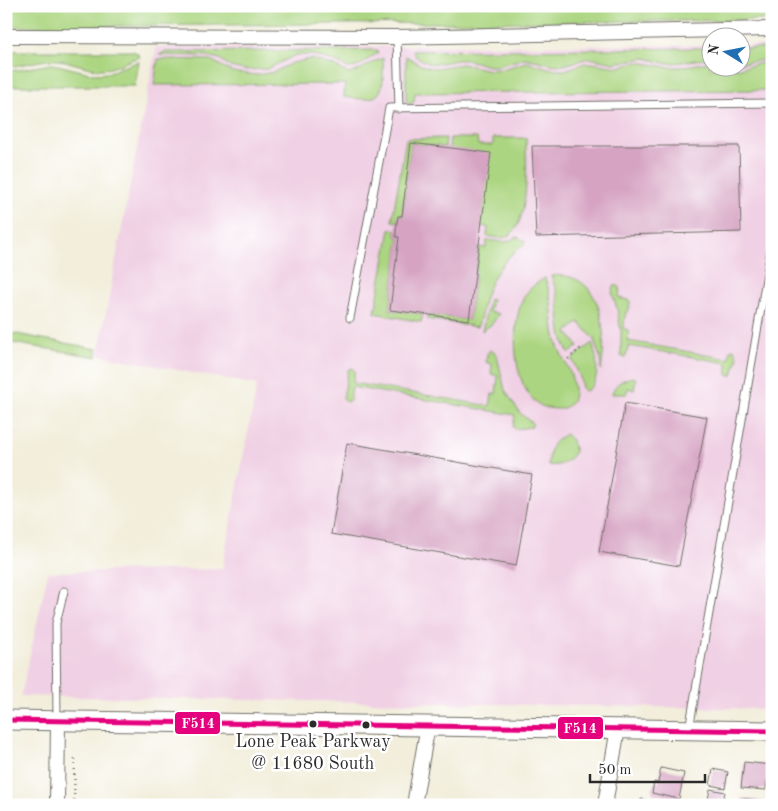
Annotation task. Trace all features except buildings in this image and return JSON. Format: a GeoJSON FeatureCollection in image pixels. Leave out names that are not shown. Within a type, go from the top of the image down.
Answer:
{"type":"FeatureCollection","features":[{"type":"Feature","properties":{"kind":"main road"},"geometry":{"type":"LineString","coordinates":[[6,720],[772,731]]}},
{"type":"Feature","properties":{"kind":"street"},"geometry":{"type":"LineString","coordinates":[[6,36],[397,38],[772,29]]}},
{"type":"Feature","properties":{"kind":"street"},"geometry":{"type":"LineString","coordinates":[[57,805],[58,721]]}},
{"type":"Feature","properties":{"kind":"street"},"geometry":{"type":"LineString","coordinates":[[414,805],[428,725]]}},
{"type":"Feature","properties":{"kind":"street"},"geometry":{"type":"LineString","coordinates":[[605,805],[618,728]]}},
{"type":"Feature","properties":{"kind":"lane"},"geometry":{"type":"LineString","coordinates":[[397,38],[399,109]]}},
{"type":"Feature","properties":{"kind":"lane"},"geometry":{"type":"LineString","coordinates":[[350,318],[389,108],[772,103]]}},
{"type":"Feature","properties":{"kind":"lane"},"geometry":{"type":"LineString","coordinates":[[689,730],[772,244]]}},
{"type":"Feature","properties":{"kind":"lane"},"geometry":{"type":"LineString","coordinates":[[58,721],[56,623],[64,591]]}},
{"type":"Feature","properties":{"kind":"path"},"geometry":{"type":"LineString","coordinates":[[568,359],[580,348]]}},
{"type":"Feature","properties":{"kind":"path"},"geometry":{"type":"LineString","coordinates":[[74,755],[74,805]]}},
{"type":"Feature","properties":{"kind":"shaded area"},"geometry":{"type":"Polygon","coordinates":[[[700,45],[700,78],[750,78],[750,45],[772,45],[772,709],[21,696],[48,572],[222,569],[257,385],[98,355],[156,47],[700,45]]]}},
{"type":"Feature","properties":{"kind":"green space"},"geometry":{"type":"Polygon","coordinates":[[[6,6],[772,6],[772,20],[6,27],[6,6]]]}},
{"type":"Feature","properties":{"kind":"green space"},"geometry":{"type":"Polygon","coordinates":[[[700,48],[700,59],[664,63],[645,58],[614,63],[589,58],[564,65],[555,65],[525,58],[498,66],[488,66],[468,60],[435,64],[428,63],[415,56],[413,51],[700,48]]]}},
{"type":"Feature","properties":{"kind":"green space"},"geometry":{"type":"Polygon","coordinates":[[[750,48],[772,48],[772,59],[750,62],[750,48]]]}},
{"type":"Feature","properties":{"kind":"green space"},"geometry":{"type":"Polygon","coordinates":[[[377,50],[378,53],[357,67],[348,68],[334,61],[312,55],[296,55],[267,69],[244,70],[230,67],[220,59],[207,56],[159,55],[164,52],[377,50]]]}},
{"type":"Feature","properties":{"kind":"green space"},"geometry":{"type":"Polygon","coordinates":[[[6,51],[133,51],[140,57],[112,68],[103,69],[57,60],[6,67],[6,51]]]}},
{"type":"Feature","properties":{"kind":"green space"},"geometry":{"type":"Polygon","coordinates":[[[406,56],[428,67],[436,68],[462,64],[490,70],[502,69],[526,62],[556,70],[565,70],[585,63],[618,67],[638,62],[667,67],[700,64],[700,78],[750,78],[750,66],[766,62],[772,63],[772,90],[415,93],[414,102],[410,104],[406,102],[406,56]]]}},
{"type":"Feature","properties":{"kind":"green space"},"geometry":{"type":"Polygon","coordinates":[[[383,58],[383,81],[381,88],[378,94],[367,99],[344,97],[345,84],[154,85],[158,59],[211,60],[232,72],[256,75],[274,72],[292,63],[311,59],[335,66],[349,74],[383,58]]]}},
{"type":"Feature","properties":{"kind":"green space"},"geometry":{"type":"Polygon","coordinates":[[[139,61],[135,86],[6,86],[6,72],[51,64],[94,74],[107,73],[139,61]]]}},
{"type":"Feature","properties":{"kind":"green space"},"geometry":{"type":"Polygon","coordinates":[[[446,138],[445,147],[411,143],[402,216],[398,216],[397,222],[392,221],[406,139],[446,138]]]}},
{"type":"Feature","properties":{"kind":"green space"},"geometry":{"type":"Polygon","coordinates":[[[450,138],[477,138],[478,145],[493,145],[493,138],[526,138],[526,176],[523,207],[520,220],[514,231],[506,237],[487,236],[488,227],[481,226],[449,148],[450,138]]]}},
{"type":"Feature","properties":{"kind":"green space"},"geometry":{"type":"Polygon","coordinates":[[[390,229],[396,230],[396,237],[399,237],[390,310],[423,314],[421,322],[375,313],[390,229]]]}},
{"type":"Feature","properties":{"kind":"green space"},"geometry":{"type":"Polygon","coordinates":[[[517,237],[525,241],[524,245],[504,262],[494,277],[484,301],[477,327],[427,319],[428,315],[469,320],[479,247],[486,248],[487,240],[505,242],[517,237]]]}},
{"type":"Feature","properties":{"kind":"green space"},"geometry":{"type":"Polygon","coordinates":[[[551,276],[568,277],[582,283],[592,293],[602,322],[603,355],[601,370],[600,357],[595,340],[579,322],[567,332],[578,346],[569,354],[562,334],[558,296],[551,276]]]}},
{"type":"Feature","properties":{"kind":"green space"},"geometry":{"type":"Polygon","coordinates":[[[545,278],[556,340],[574,387],[571,403],[563,409],[553,409],[537,403],[528,394],[518,368],[515,338],[519,310],[527,292],[545,278]]]}},
{"type":"Feature","properties":{"kind":"green space"},"geometry":{"type":"Polygon","coordinates":[[[615,285],[620,287],[619,298],[629,300],[630,302],[623,328],[629,331],[628,341],[729,359],[730,350],[734,349],[738,357],[733,375],[727,375],[727,363],[629,346],[625,358],[621,356],[621,331],[612,292],[615,285]]]}},
{"type":"Feature","properties":{"kind":"green space"},"geometry":{"type":"Polygon","coordinates":[[[489,299],[492,300],[489,312],[499,314],[492,324],[482,331],[489,299]]]}},
{"type":"Feature","properties":{"kind":"green space"},"geometry":{"type":"Polygon","coordinates":[[[6,332],[97,349],[97,357],[6,342],[6,332]]]}},
{"type":"Feature","properties":{"kind":"green space"},"geometry":{"type":"Polygon","coordinates":[[[592,343],[597,370],[596,377],[594,383],[585,391],[582,389],[580,377],[572,359],[592,343]]]}},
{"type":"Feature","properties":{"kind":"green space"},"geometry":{"type":"Polygon","coordinates":[[[490,350],[497,356],[505,390],[520,413],[533,424],[531,427],[515,429],[513,427],[515,415],[352,387],[350,400],[346,402],[343,398],[348,370],[352,368],[355,371],[353,383],[490,406],[492,394],[496,394],[498,376],[491,374],[492,364],[486,362],[487,354],[490,350]]]}},
{"type":"Feature","properties":{"kind":"green space"},"geometry":{"type":"Polygon","coordinates":[[[633,377],[636,379],[634,390],[628,388],[626,394],[612,394],[620,382],[633,377]]]}},
{"type":"Feature","properties":{"kind":"green space"},"geometry":{"type":"Polygon","coordinates":[[[566,434],[572,440],[575,452],[564,463],[548,465],[552,446],[566,434]]]}},
{"type":"Feature","properties":{"kind":"transit line","name":"F514"},"geometry":{"type":"LineString","coordinates":[[6,720],[772,731]]}},
{"type":"Feature","properties":{"kind":"place","name":"Lone Peak Parkway @ 11680 South"},"geometry":{"type":"Point","coordinates":[313,724]}}]}
